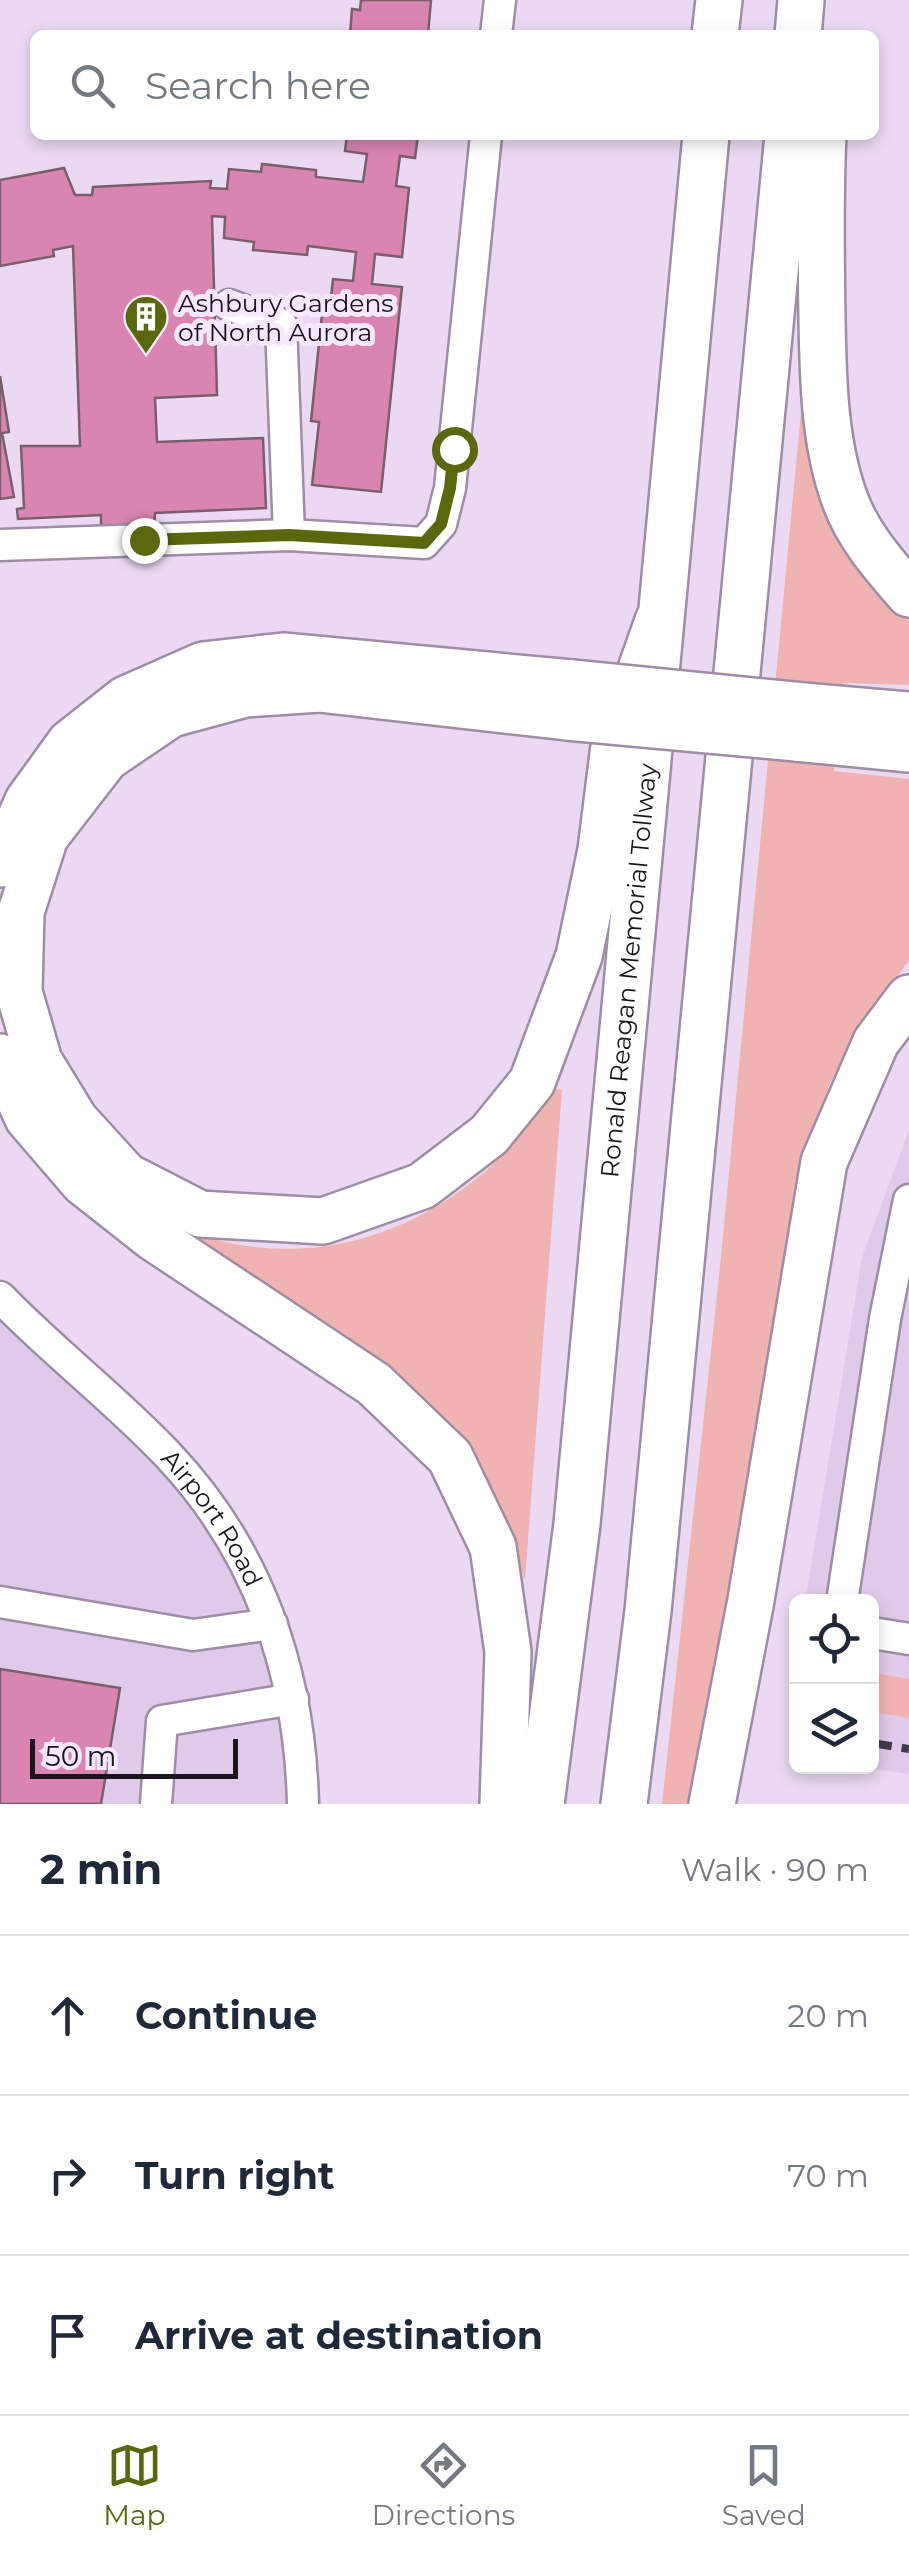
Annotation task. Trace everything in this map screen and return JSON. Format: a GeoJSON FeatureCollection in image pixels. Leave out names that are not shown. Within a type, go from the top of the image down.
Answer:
{"type":"FeatureCollection","features":[{"type":"Feature","properties":{"kind":"highway"},"geometry":{"type":"LineString","coordinates":[[715,30],[718,0]]}},
{"type":"Feature","properties":{"kind":"highway"},"geometry":{"type":"LineString","coordinates":[[798,30],[801,0]]}},
{"type":"Feature","properties":{"kind":"highway"},"geometry":{"type":"LineString","coordinates":[[827,0],[828,30]]}},
{"type":"Feature","properties":{"kind":"highway","name":"Ronald Reagan Memorial Tollway"},"geometry":{"type":"LineString","coordinates":[[541,1804],[577,1524],[706,140]]}},
{"type":"Feature","properties":{"kind":"highway"},"geometry":{"type":"LineString","coordinates":[[624,1804],[648,1611],[788,140]]}},
{"type":"Feature","properties":{"kind":"highway"},"geometry":{"type":"LineString","coordinates":[[823,140],[823,356],[830,440],[845,500],[873,553],[909,594]]}},
{"type":"Feature","properties":{"kind":"highway"},"geometry":{"type":"LineString","coordinates":[[658,621],[614,746],[601,850],[580,956],[532,1082],[488,1135],[422,1186],[323,1220],[200,1214],[126,1176],[75,1120],[40,1061],[20,992],[21,912],[45,837],[106,758],[171,714],[244,694],[319,689],[570,700],[800,722],[909,749]]}},
{"type":"Feature","properties":{"kind":"highway"},"geometry":{"type":"LineString","coordinates":[[0,864],[28,800],[70,743],[126,699],[203,665],[283,656],[570,700]]}},
{"type":"Feature","properties":{"kind":"highway"},"geometry":{"type":"LineString","coordinates":[[800,722],[909,715]]}},
{"type":"Feature","properties":{"kind":"highway"},"geometry":{"type":"LineString","coordinates":[[712,1804],[752,1600],[824,1162],[876,1042],[909,998]]}},
{"type":"Feature","properties":{"kind":"highway"},"geometry":{"type":"LineString","coordinates":[[0,1057],[28,1118],[83,1182],[154,1238],[374,1384],[450,1457],[493,1547],[508,1652],[503,1804]]}},
{"type":"Feature","properties":{"kind":"street"},"geometry":{"type":"LineString","coordinates":[[497,30],[500,0]]}},
{"type":"Feature","properties":{"kind":"street"},"geometry":{"type":"LineString","coordinates":[[0,546],[289,535],[424,543],[441,524],[450,488],[485,140]]}},
{"type":"Feature","properties":{"kind":"street"},"geometry":{"type":"LineString","coordinates":[[229,306],[282,324],[289,535]]}},
{"type":"Feature","properties":{"kind":"street"},"geometry":{"type":"LineString","coordinates":[[844,1594],[897,1321],[909,1200]]}},
{"type":"Feature","properties":{"kind":"street","name":"Airport Road"},"geometry":{"type":"LineString","coordinates":[[0,1296],[169,1456],[232,1541],[253,1578],[285,1660],[302,1758],[303,1804]]}},
{"type":"Feature","properties":{"kind":"street"},"geometry":{"type":"LineString","coordinates":[[0,1602],[193,1635],[272,1624]]}},
{"type":"Feature","properties":{"kind":"street"},"geometry":{"type":"LineString","coordinates":[[879,1633],[909,1639]]}},
{"type":"Feature","properties":{"kind":"street"},"geometry":{"type":"LineString","coordinates":[[156,1804],[162,1721],[293,1699]]}},
{"type":"Feature","properties":{"kind":"shaded area"},"geometry":{"type":"Polygon","coordinates":[[[801,412],[808,413],[901,614],[909,620],[909,685],[843,683],[834,771],[909,779],[909,960],[855,1036],[830,1083],[807,1146],[793,1202],[735,1572],[692,1804],[662,1804],[720,1267],[801,412]]]}},
{"type":"Feature","properties":{"kind":"shaded area"},"geometry":{"type":"Polygon","coordinates":[[[555,1089],[562,1090],[525,1580],[507,1529],[179,1228],[265,1248],[307,1248],[348,1242],[388,1230],[427,1212],[498,1160],[555,1089]]]}},
{"type":"Feature","properties":{"kind":"shaded area"},"geometry":{"type":"Polygon","coordinates":[[[909,1130],[909,1679],[879,1674],[879,1594],[806,1594],[862,1257],[909,1130]]]}},
{"type":"Feature","properties":{"kind":"shaded area"},"geometry":{"type":"Polygon","coordinates":[[[0,1309],[189,1495],[260,1598],[292,1712],[287,1804],[0,1804],[0,1309]]]}},
{"type":"Feature","properties":{"kind":"shaded area"},"geometry":{"type":"Polygon","coordinates":[[[879,1674],[909,1679],[909,1718],[879,1713],[879,1674]]]}},
{"type":"Feature","properties":{"kind":"shaded area"},"geometry":{"type":"Polygon","coordinates":[[[879,1713],[909,1718],[909,1774],[879,1770],[879,1713]]]}},
{"type":"Feature","properties":{"kind":"building"},"geometry":{"type":"Polygon","coordinates":[[[361,0],[431,0],[428,30],[350,30],[352,9],[360,10],[361,0]]]}},
{"type":"Feature","properties":{"kind":"building","name":"Ashbury Gardens of North Aurora"},"geometry":{"type":"Polygon","coordinates":[[[346,140],[417,140],[415,158],[400,156],[396,186],[409,188],[402,257],[375,254],[372,284],[402,287],[381,492],[312,485],[319,422],[311,421],[322,314],[329,315],[333,279],[353,281],[356,252],[308,246],[307,255],[253,250],[254,242],[224,238],[225,217],[212,216],[217,395],[155,398],[157,442],[263,438],[266,508],[155,513],[154,526],[101,528],[101,515],[18,519],[17,509],[24,508],[21,446],[80,446],[73,246],[53,250],[54,256],[0,266],[0,180],[64,168],[75,195],[92,195],[93,187],[211,181],[210,188],[227,189],[229,169],[261,172],[262,164],[316,170],[316,177],[363,182],[367,154],[345,151],[346,140]]]}},
{"type":"Feature","properties":{"kind":"building"},"geometry":{"type":"Polygon","coordinates":[[[0,376],[9,432],[2,433],[14,497],[0,499],[0,376]]]}},
{"type":"Feature","properties":{"kind":"building"},"geometry":{"type":"Polygon","coordinates":[[[0,1669],[120,1688],[101,1804],[0,1804],[0,1669]]]}},
{"type":"Feature","properties":{"kind":"railway"},"geometry":{"type":"LineString","coordinates":[[879,1744],[909,1749]]}},
{"type":"Feature","properties":{"kind":"place","name":"Ashbury Gardens of North Aurora"},"geometry":{"type":"Point","coordinates":[146,355]}},
{"type":"Feature","properties":{"kind":"route"},"geometry":{"type":"LineString","coordinates":[[144,540],[289,535],[424,543],[441,524],[454,449]]}}]}
